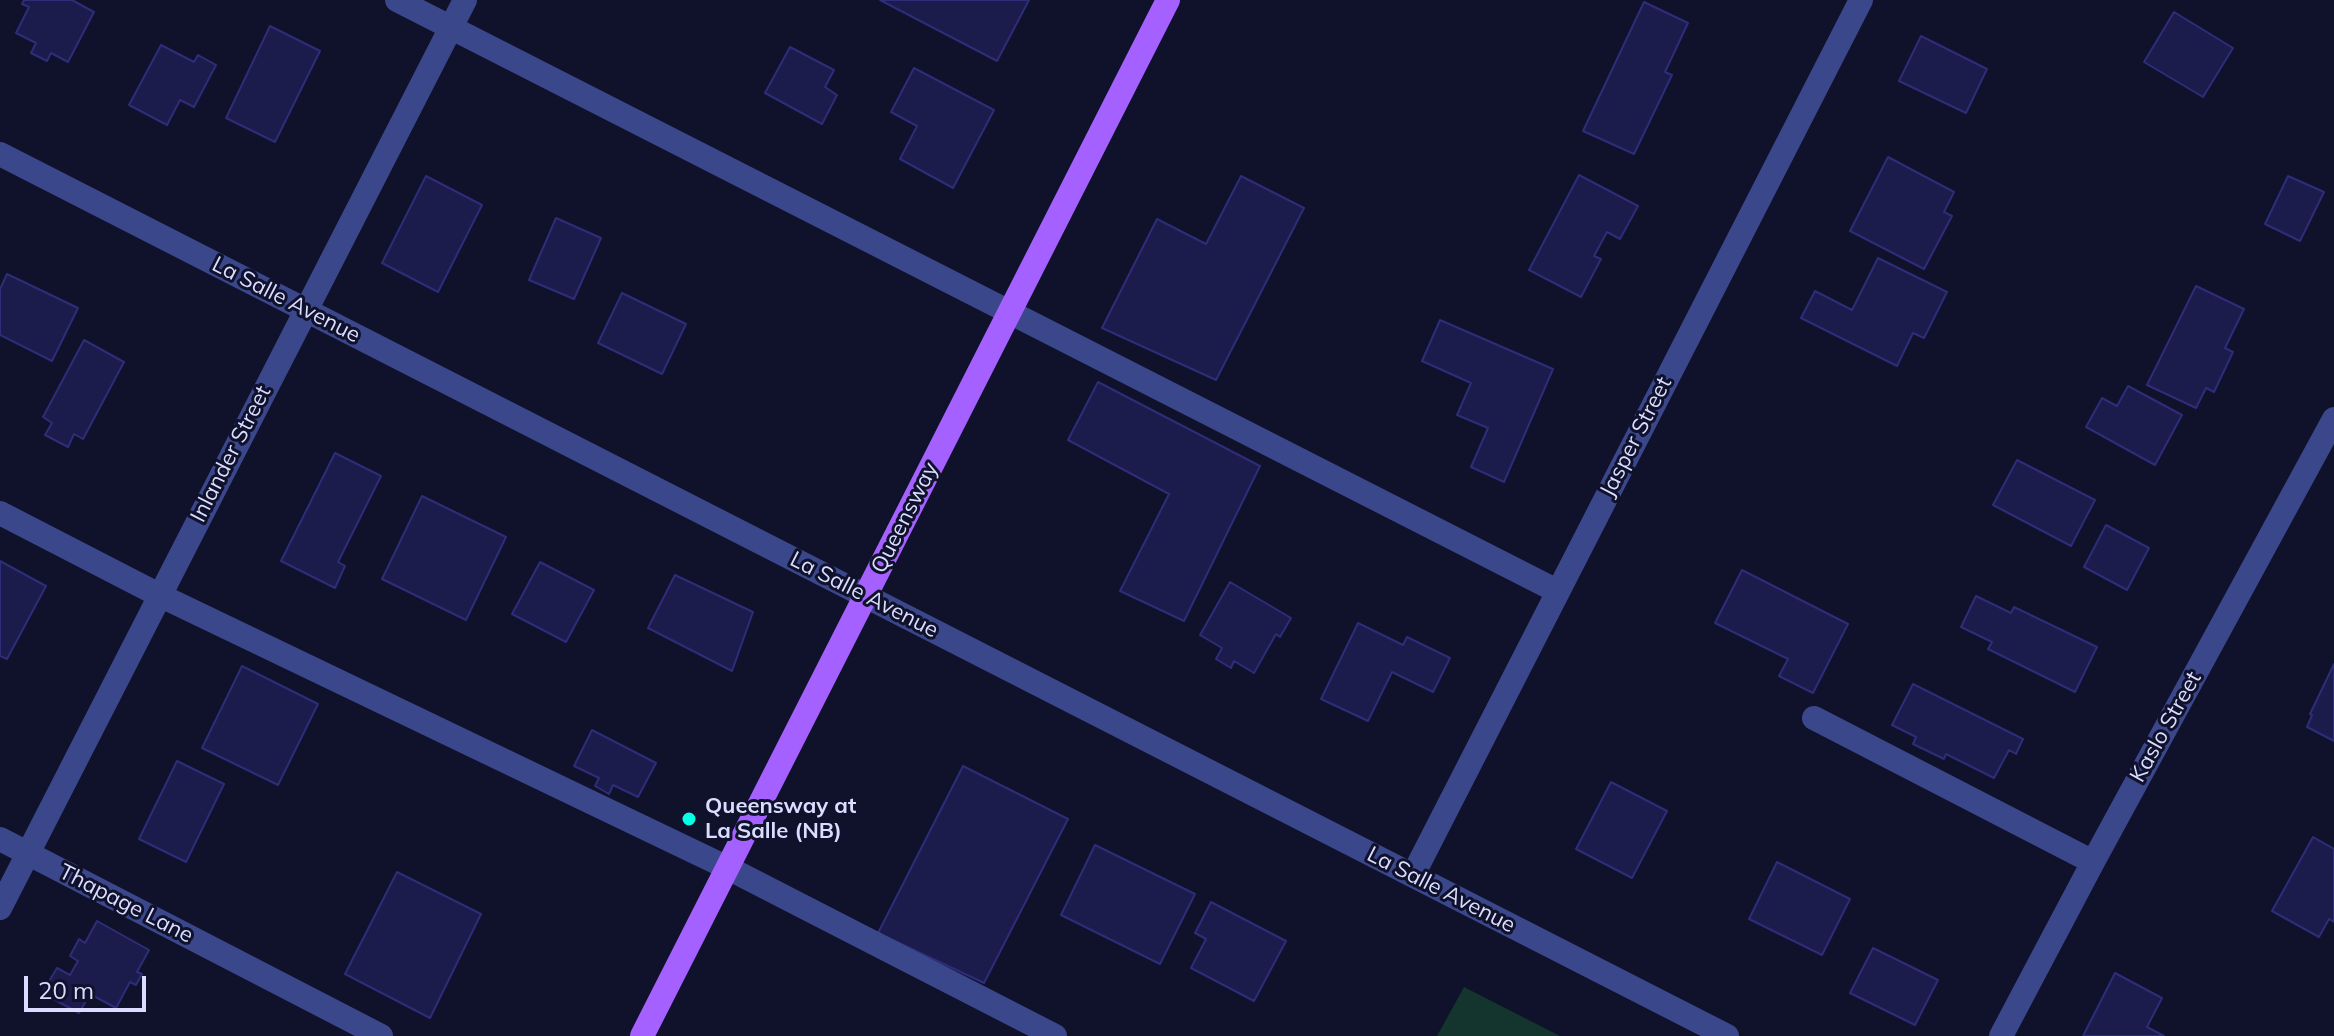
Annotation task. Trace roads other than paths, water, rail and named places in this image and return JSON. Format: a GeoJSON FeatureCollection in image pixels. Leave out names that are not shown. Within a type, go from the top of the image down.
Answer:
{"type":"FeatureCollection","features":[{"type":"Feature","properties":{"kind":"main road","name":"Queensway"},"geometry":{"type":"LineString","coordinates":[[642,1036],[1168,0]]}},
{"type":"Feature","properties":{"kind":"street"},"geometry":{"type":"LineString","coordinates":[[397,0],[1557,591]]}},
{"type":"Feature","properties":{"kind":"street","name":"Inlander Street"},"geometry":{"type":"LineString","coordinates":[[0,908],[465,0]]}},
{"type":"Feature","properties":{"kind":"street","name":"Jasper Street"},"geometry":{"type":"LineString","coordinates":[[1413,875],[1861,0]]}},
{"type":"Feature","properties":{"kind":"street","name":"La Salle Avenue"},"geometry":{"type":"LineString","coordinates":[[0,154],[1727,1036]]}},
{"type":"Feature","properties":{"kind":"street","name":"Kaslo Street"},"geometry":{"type":"LineString","coordinates":[[2001,1036],[2334,419]]}},
{"type":"Feature","properties":{"kind":"street"},"geometry":{"type":"LineString","coordinates":[[0,513],[159,595],[728,868],[1055,1036]]}},
{"type":"Feature","properties":{"kind":"street"},"geometry":{"type":"LineString","coordinates":[[1814,718],[2093,862]]}},
{"type":"Feature","properties":{"kind":"street","name":"Thapage Lane"},"geometry":{"type":"LineString","coordinates":[[0,839],[381,1036]]}},
{"type":"Feature","properties":{"kind":"place","name":"Queensway at La Salle (NB)"},"geometry":{"type":"Point","coordinates":[689,819]}}]}
